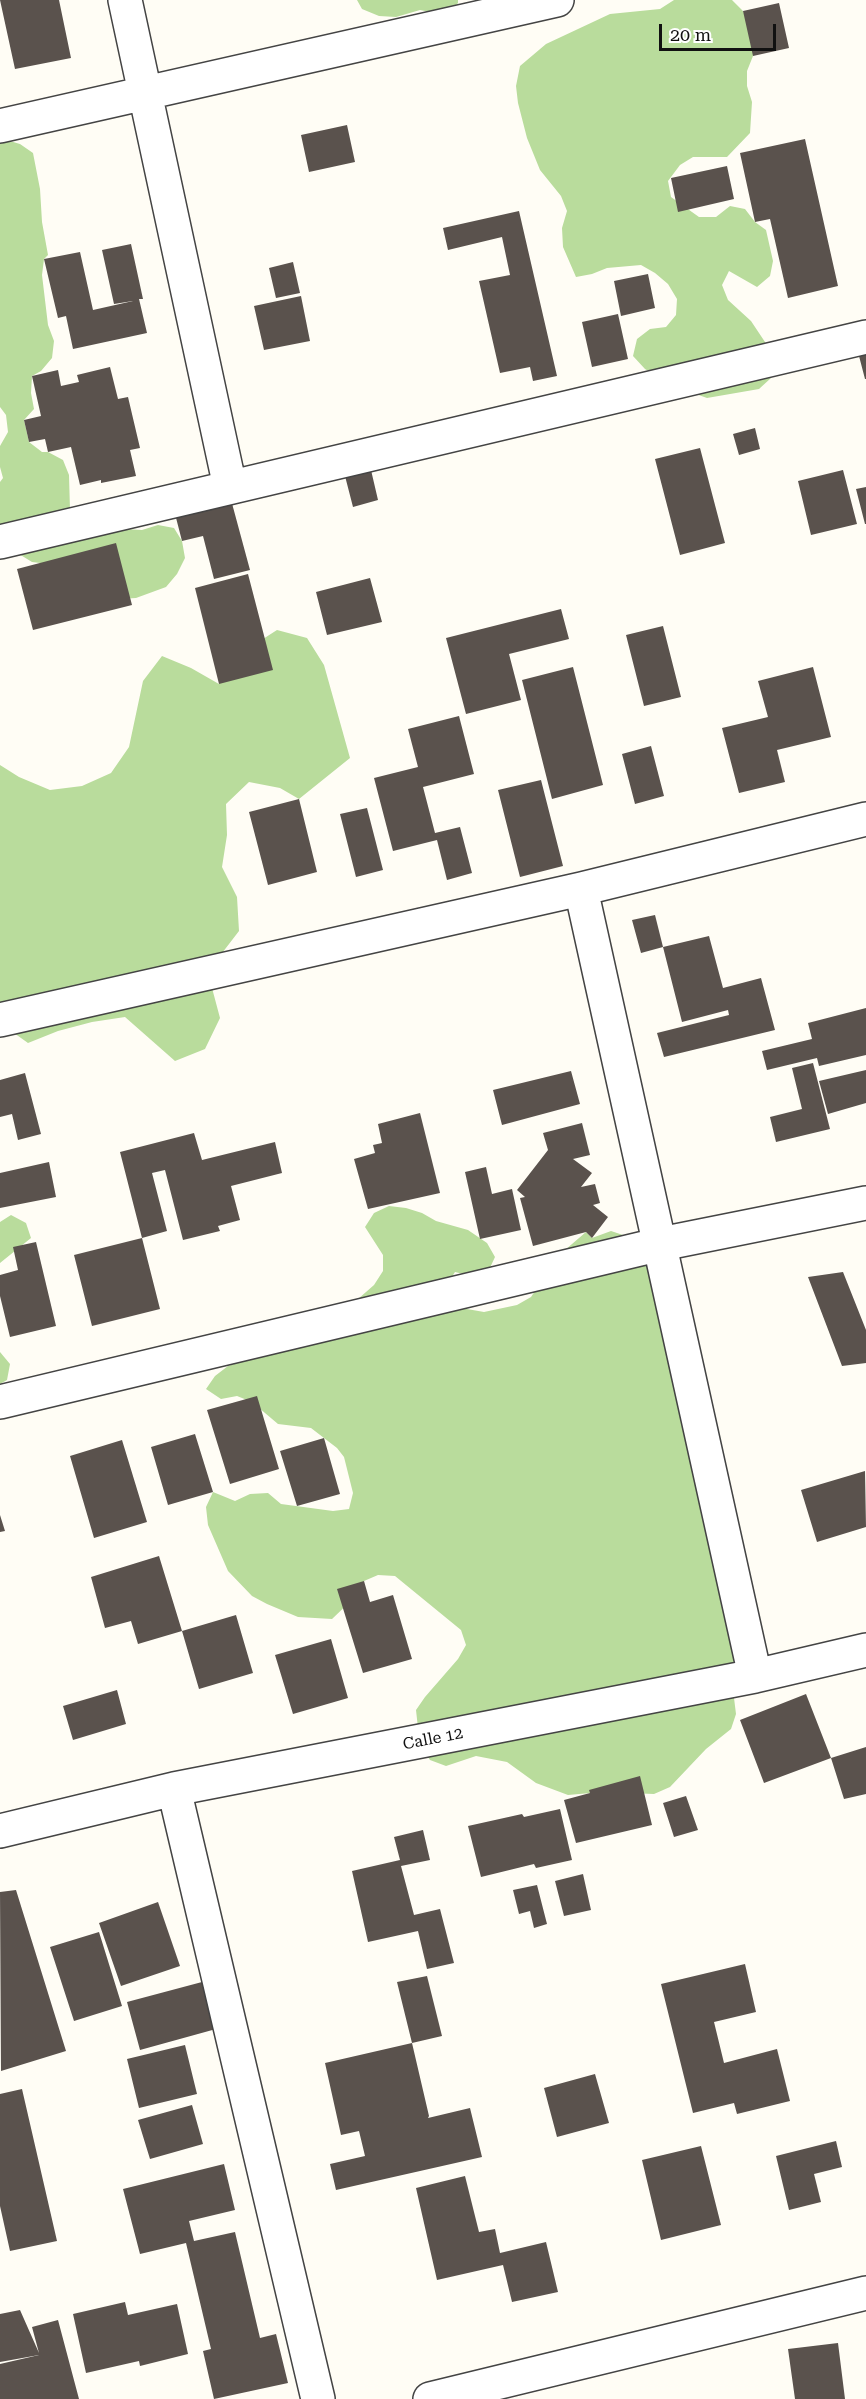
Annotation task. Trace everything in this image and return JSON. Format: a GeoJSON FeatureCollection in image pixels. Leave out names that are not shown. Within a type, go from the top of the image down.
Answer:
{"type":"FeatureCollection","features":[{"type":"Feature","properties":{"kind":"street"},"geometry":{"type":"LineString","coordinates":[[125,0],[231,487]]}},
{"type":"Feature","properties":{"kind":"street"},"geometry":{"type":"LineString","coordinates":[[0,126],[557,0]]}},
{"type":"Feature","properties":{"kind":"street"},"geometry":{"type":"LineString","coordinates":[[0,542],[866,337]]}},
{"type":"Feature","properties":{"kind":"street"},"geometry":{"type":"LineString","coordinates":[[0,1020],[581,889],[866,819]]}},
{"type":"Feature","properties":{"kind":"street"},"geometry":{"type":"LineString","coordinates":[[581,889],[755,1676]]}},
{"type":"Feature","properties":{"kind":"street"},"geometry":{"type":"LineString","coordinates":[[0,1402],[661,1245],[866,1203]]}},
{"type":"Feature","properties":{"kind":"street","name":"Calle 12"},"geometry":{"type":"LineString","coordinates":[[0,1832],[174,1789],[755,1676],[866,1650]]}},
{"type":"Feature","properties":{"kind":"street"},"geometry":{"type":"LineString","coordinates":[[174,1789],[318,2399]]}},
{"type":"Feature","properties":{"kind":"street"},"geometry":{"type":"LineString","coordinates":[[430,2399],[866,2293]]}},
{"type":"Feature","properties":{"kind":"green space"},"geometry":{"type":"Polygon","coordinates":[[[357,0],[458,0],[458,3],[453,9],[436,13],[420,10],[396,17],[379,16],[362,9],[357,0]]]}},
{"type":"Feature","properties":{"kind":"green space"},"geometry":{"type":"Polygon","coordinates":[[[674,0],[732,0],[743,11],[756,41],[747,71],[747,86],[752,102],[750,133],[727,157],[693,157],[680,165],[668,181],[671,197],[699,217],[716,217],[730,206],[745,209],[755,222],[766,230],[773,261],[770,276],[757,287],[729,271],[722,285],[728,300],[751,321],[769,348],[774,363],[771,378],[759,389],[707,398],[676,387],[645,369],[633,356],[637,339],[650,329],[666,327],[676,315],[677,299],[668,284],[641,265],[607,268],[576,277],[563,247],[562,228],[567,211],[561,196],[540,170],[527,138],[516,86],[520,66],[546,44],[610,14],[660,9],[674,0]]]}},
{"type":"Feature","properties":{"kind":"green space"},"geometry":{"type":"Polygon","coordinates":[[[0,140],[20,144],[33,153],[48,255],[44,259],[42,275],[48,325],[54,341],[52,358],[41,371],[32,376],[31,393],[34,409],[24,420],[29,442],[42,452],[48,452],[63,460],[69,475],[70,510],[124,529],[142,530],[158,525],[174,528],[182,541],[185,558],[177,574],[166,587],[136,598],[119,599],[65,566],[32,562],[19,554],[0,553],[0,482],[3,478],[0,467],[0,446],[8,432],[6,415],[0,407],[0,140]]]}},
{"type":"Feature","properties":{"kind":"green space"},"geometry":{"type":"Polygon","coordinates":[[[277,630],[307,638],[324,665],[350,758],[299,799],[280,788],[249,782],[226,804],[227,835],[222,867],[237,897],[239,931],[219,957],[212,988],[220,1018],[205,1049],[175,1061],[125,1017],[92,1022],[58,1031],[28,1043],[0,1023],[0,765],[19,777],[50,790],[82,786],[111,773],[129,747],[143,681],[162,656],[191,668],[219,684],[249,648],[277,630]]]}},
{"type":"Feature","properties":{"kind":"green space"},"geometry":{"type":"Polygon","coordinates":[[[389,1206],[406,1208],[436,1221],[468,1230],[487,1243],[495,1257],[488,1272],[472,1276],[455,1272],[447,1285],[455,1300],[467,1309],[484,1312],[517,1305],[531,1297],[558,1256],[586,1232],[592,1238],[611,1231],[626,1236],[653,1260],[721,1575],[727,1626],[744,1671],[736,1684],[734,1698],[736,1714],[731,1729],[706,1749],[670,1787],[654,1794],[602,1792],[568,1795],[536,1783],[507,1762],[476,1756],[446,1766],[430,1760],[420,1746],[416,1710],[458,1659],[466,1645],[461,1630],[395,1576],[378,1575],[364,1581],[354,1598],[332,1619],[298,1617],[267,1604],[252,1596],[228,1571],[208,1525],[206,1507],[213,1492],[235,1501],[250,1494],[268,1493],[281,1504],[333,1511],[349,1509],[353,1493],[344,1457],[337,1448],[311,1428],[278,1424],[252,1402],[237,1396],[221,1399],[206,1389],[215,1376],[228,1366],[260,1356],[350,1306],[374,1285],[383,1271],[383,1255],[365,1227],[374,1213],[389,1206]]]}},
{"type":"Feature","properties":{"kind":"green space"},"geometry":{"type":"Polygon","coordinates":[[[11,1215],[26,1223],[31,1238],[0,1263],[0,1222],[11,1215]]]}},
{"type":"Feature","properties":{"kind":"green space"},"geometry":{"type":"Polygon","coordinates":[[[0,1352],[10,1364],[7,1380],[0,1384],[0,1352]]]}},
{"type":"Feature","properties":{"kind":"building"},"geometry":{"type":"Polygon","coordinates":[[[0,0],[59,0],[71,58],[15,69],[0,0]]]}},
{"type":"Feature","properties":{"kind":"building"},"geometry":{"type":"Polygon","coordinates":[[[779,3],[789,48],[753,56],[743,11],[779,3]]]}},
{"type":"Feature","properties":{"kind":"building"},"geometry":{"type":"Polygon","coordinates":[[[347,125],[355,162],[309,172],[301,135],[347,125]]]}},
{"type":"Feature","properties":{"kind":"building"},"geometry":{"type":"Polygon","coordinates":[[[805,139],[838,286],[788,298],[770,219],[755,222],[740,153],[805,139]]]}},
{"type":"Feature","properties":{"kind":"building"},"geometry":{"type":"Polygon","coordinates":[[[727,166],[734,199],[678,212],[671,178],[727,166]]]}},
{"type":"Feature","properties":{"kind":"building"},"geometry":{"type":"Polygon","coordinates":[[[519,211],[557,376],[533,381],[530,367],[500,373],[479,281],[510,275],[502,237],[448,250],[443,228],[519,211]]]}},
{"type":"Feature","properties":{"kind":"building"},"geometry":{"type":"Polygon","coordinates":[[[131,244],[143,299],[139,299],[147,333],[73,349],[66,316],[58,318],[44,259],[80,252],[93,310],[133,301],[114,304],[102,250],[131,244]]]}},
{"type":"Feature","properties":{"kind":"building"},"geometry":{"type":"Polygon","coordinates":[[[293,262],[300,293],[276,298],[269,268],[293,262]]]}},
{"type":"Feature","properties":{"kind":"building"},"geometry":{"type":"Polygon","coordinates":[[[648,274],[655,308],[621,316],[614,281],[648,274]]]}},
{"type":"Feature","properties":{"kind":"building"},"geometry":{"type":"Polygon","coordinates":[[[301,296],[310,341],[264,350],[254,306],[301,296]]]}},
{"type":"Feature","properties":{"kind":"building"},"geometry":{"type":"Polygon","coordinates":[[[618,314],[628,359],[592,367],[582,322],[618,314]]]}},
{"type":"Feature","properties":{"kind":"building"},"geometry":{"type":"Polygon","coordinates":[[[866,354],[866,379],[865,379],[859,356],[866,354]]]}},
{"type":"Feature","properties":{"kind":"building"},"geometry":{"type":"Polygon","coordinates":[[[110,367],[118,399],[128,397],[140,448],[130,450],[136,476],[80,485],[71,447],[48,452],[45,439],[29,442],[24,420],[41,416],[32,376],[58,370],[61,386],[79,382],[77,375],[110,367]]]}},
{"type":"Feature","properties":{"kind":"building"},"geometry":{"type":"Polygon","coordinates":[[[755,428],[760,449],[739,455],[733,434],[755,428]]]}},
{"type":"Feature","properties":{"kind":"building"},"geometry":{"type":"Polygon","coordinates":[[[700,448],[725,543],[680,555],[655,459],[700,448]]]}},
{"type":"Feature","properties":{"kind":"building"},"geometry":{"type":"Polygon","coordinates":[[[371,470],[378,500],[353,507],[345,476],[371,470]]]}},
{"type":"Feature","properties":{"kind":"building"},"geometry":{"type":"Polygon","coordinates":[[[843,470],[857,524],[811,535],[798,481],[843,470]]]}},
{"type":"Feature","properties":{"kind":"building"},"geometry":{"type":"Polygon","coordinates":[[[866,487],[866,524],[865,524],[856,489],[866,487]]]}},
{"type":"Feature","properties":{"kind":"building"},"geometry":{"type":"Polygon","coordinates":[[[230,496],[250,570],[214,579],[203,536],[182,541],[174,510],[230,496]]]}},
{"type":"Feature","properties":{"kind":"building"},"geometry":{"type":"Polygon","coordinates":[[[116,543],[132,605],[33,630],[17,569],[116,543]]]}},
{"type":"Feature","properties":{"kind":"building"},"geometry":{"type":"Polygon","coordinates":[[[248,574],[273,670],[219,684],[195,588],[248,574]]]}},
{"type":"Feature","properties":{"kind":"building"},"geometry":{"type":"Polygon","coordinates":[[[370,578],[382,622],[327,635],[316,592],[370,578]]]}},
{"type":"Feature","properties":{"kind":"building"},"geometry":{"type":"Polygon","coordinates":[[[561,609],[569,639],[509,654],[521,700],[466,714],[446,638],[561,609]]]}},
{"type":"Feature","properties":{"kind":"building"},"geometry":{"type":"Polygon","coordinates":[[[663,626],[681,697],[644,706],[626,635],[663,626]]]}},
{"type":"Feature","properties":{"kind":"building"},"geometry":{"type":"Polygon","coordinates":[[[573,667],[603,785],[552,799],[522,680],[573,667]]]}},
{"type":"Feature","properties":{"kind":"building"},"geometry":{"type":"Polygon","coordinates":[[[813,667],[831,737],[777,750],[785,782],[739,793],[722,728],[768,717],[758,681],[813,667]]]}},
{"type":"Feature","properties":{"kind":"building"},"geometry":{"type":"Polygon","coordinates":[[[459,716],[474,774],[423,787],[435,833],[460,827],[472,873],[447,880],[437,840],[393,851],[374,778],[418,767],[408,729],[459,716]]]}},
{"type":"Feature","properties":{"kind":"building"},"geometry":{"type":"Polygon","coordinates":[[[651,746],[664,796],[635,804],[622,754],[651,746]]]}},
{"type":"Feature","properties":{"kind":"building"},"geometry":{"type":"Polygon","coordinates":[[[541,780],[563,866],[520,877],[498,790],[541,780]]]}},
{"type":"Feature","properties":{"kind":"building"},"geometry":{"type":"Polygon","coordinates":[[[299,799],[317,872],[268,885],[249,812],[299,799]]]}},
{"type":"Feature","properties":{"kind":"building"},"geometry":{"type":"Polygon","coordinates":[[[367,808],[383,870],[356,877],[340,814],[367,808]]]}},
{"type":"Feature","properties":{"kind":"building"},"geometry":{"type":"Polygon","coordinates":[[[655,915],[663,947],[641,953],[632,920],[655,915]]]}},
{"type":"Feature","properties":{"kind":"building"},"geometry":{"type":"Polygon","coordinates":[[[709,936],[723,988],[761,978],[775,1030],[664,1057],[657,1033],[729,1015],[728,1010],[682,1022],[663,947],[709,936]]]}},
{"type":"Feature","properties":{"kind":"building"},"geometry":{"type":"Polygon","coordinates":[[[866,1008],[866,1055],[819,1066],[817,1058],[767,1070],[762,1051],[812,1039],[808,1023],[866,1008]]]}},
{"type":"Feature","properties":{"kind":"building"},"geometry":{"type":"Polygon","coordinates":[[[813,1063],[830,1129],[776,1142],[770,1117],[802,1109],[792,1068],[813,1063]]]}},
{"type":"Feature","properties":{"kind":"building"},"geometry":{"type":"Polygon","coordinates":[[[866,1070],[866,1103],[828,1114],[819,1081],[866,1070]]]}},
{"type":"Feature","properties":{"kind":"building"},"geometry":{"type":"Polygon","coordinates":[[[571,1071],[580,1104],[502,1125],[493,1090],[571,1071]]]}},
{"type":"Feature","properties":{"kind":"building"},"geometry":{"type":"Polygon","coordinates":[[[25,1073],[41,1134],[18,1140],[12,1114],[0,1117],[0,1080],[25,1073]]]}},
{"type":"Feature","properties":{"kind":"building"},"geometry":{"type":"Polygon","coordinates":[[[420,1113],[440,1193],[368,1209],[354,1159],[375,1153],[373,1145],[382,1143],[378,1124],[420,1113]]]}},
{"type":"Feature","properties":{"kind":"building"},"geometry":{"type":"Polygon","coordinates":[[[582,1123],[590,1155],[573,1159],[592,1173],[581,1187],[595,1184],[600,1203],[593,1205],[608,1217],[592,1238],[586,1232],[533,1246],[520,1198],[525,1197],[517,1190],[548,1150],[543,1133],[582,1123]]]}},
{"type":"Feature","properties":{"kind":"building"},"geometry":{"type":"Polygon","coordinates":[[[194,1133],[202,1160],[275,1142],[282,1173],[231,1186],[240,1220],[218,1226],[220,1231],[183,1240],[165,1170],[152,1173],[167,1231],[142,1238],[120,1152],[194,1133]]]}},
{"type":"Feature","properties":{"kind":"building"},"geometry":{"type":"Polygon","coordinates":[[[49,1162],[56,1197],[0,1208],[0,1173],[49,1162]]]}},
{"type":"Feature","properties":{"kind":"building"},"geometry":{"type":"Polygon","coordinates":[[[486,1167],[492,1194],[512,1189],[521,1230],[480,1239],[465,1172],[486,1167]]]}},
{"type":"Feature","properties":{"kind":"building"},"geometry":{"type":"Polygon","coordinates":[[[142,1238],[160,1309],[92,1326],[74,1255],[142,1238]]]}},
{"type":"Feature","properties":{"kind":"building"},"geometry":{"type":"Polygon","coordinates":[[[36,1242],[56,1326],[10,1337],[0,1296],[0,1275],[18,1270],[13,1247],[36,1242]]]}},
{"type":"Feature","properties":{"kind":"building"},"geometry":{"type":"Polygon","coordinates":[[[843,1272],[866,1330],[866,1363],[842,1366],[808,1277],[843,1272]]]}},
{"type":"Feature","properties":{"kind":"building"},"geometry":{"type":"Polygon","coordinates":[[[257,1396],[279,1469],[230,1484],[207,1410],[257,1396]]]}},
{"type":"Feature","properties":{"kind":"building"},"geometry":{"type":"Polygon","coordinates":[[[195,1434],[213,1492],[168,1505],[151,1447],[195,1434]]]}},
{"type":"Feature","properties":{"kind":"building"},"geometry":{"type":"Polygon","coordinates":[[[324,1438],[340,1494],[297,1506],[280,1451],[324,1438]]]}},
{"type":"Feature","properties":{"kind":"building"},"geometry":{"type":"Polygon","coordinates":[[[122,1440],[147,1522],[94,1538],[70,1456],[122,1440]]]}},
{"type":"Feature","properties":{"kind":"building"},"geometry":{"type":"Polygon","coordinates":[[[865,1471],[866,1527],[817,1542],[801,1490],[865,1471]]]}},
{"type":"Feature","properties":{"kind":"building"},"geometry":{"type":"Polygon","coordinates":[[[0,1515],[5,1531],[0,1532],[0,1515]]]}},
{"type":"Feature","properties":{"kind":"building"},"geometry":{"type":"Polygon","coordinates":[[[159,1556],[182,1631],[138,1644],[131,1621],[105,1628],[91,1577],[159,1556]]]}},
{"type":"Feature","properties":{"kind":"building"},"geometry":{"type":"Polygon","coordinates":[[[364,1581],[370,1602],[393,1595],[412,1659],[363,1673],[337,1589],[364,1581]]]}},
{"type":"Feature","properties":{"kind":"building"},"geometry":{"type":"Polygon","coordinates":[[[236,1615],[253,1673],[199,1689],[182,1631],[236,1615]]]}},
{"type":"Feature","properties":{"kind":"building"},"geometry":{"type":"Polygon","coordinates":[[[331,1639],[348,1698],[293,1714],[275,1655],[331,1639]]]}},
{"type":"Feature","properties":{"kind":"building"},"geometry":{"type":"Polygon","coordinates":[[[117,1690],[126,1724],[73,1740],[63,1706],[117,1690]]]}},
{"type":"Feature","properties":{"kind":"building"},"geometry":{"type":"Polygon","coordinates":[[[806,1694],[831,1758],[764,1783],[740,1720],[806,1694]]]}},
{"type":"Feature","properties":{"kind":"building"},"geometry":{"type":"Polygon","coordinates":[[[866,1747],[866,1794],[844,1799],[831,1758],[866,1747]]]}},
{"type":"Feature","properties":{"kind":"building"},"geometry":{"type":"Polygon","coordinates":[[[640,1776],[652,1825],[576,1843],[564,1800],[590,1793],[589,1790],[640,1776]]]}},
{"type":"Feature","properties":{"kind":"building"},"geometry":{"type":"Polygon","coordinates":[[[686,1796],[698,1830],[674,1837],[663,1803],[686,1796]]]}},
{"type":"Feature","properties":{"kind":"building"},"geometry":{"type":"Polygon","coordinates":[[[560,1809],[572,1860],[536,1868],[534,1864],[481,1877],[468,1826],[522,1814],[524,1817],[560,1809]]]}},
{"type":"Feature","properties":{"kind":"building"},"geometry":{"type":"Polygon","coordinates":[[[423,1830],[430,1860],[401,1866],[414,1915],[440,1909],[454,1963],[427,1969],[418,1931],[368,1942],[352,1871],[400,1860],[394,1837],[423,1830]]]}},
{"type":"Feature","properties":{"kind":"building"},"geometry":{"type":"Polygon","coordinates":[[[583,1874],[591,1910],[564,1916],[555,1881],[583,1874]]]}},
{"type":"Feature","properties":{"kind":"building"},"geometry":{"type":"Polygon","coordinates":[[[537,1885],[547,1924],[534,1928],[530,1911],[519,1914],[513,1890],[537,1885]]]}},
{"type":"Feature","properties":{"kind":"building"},"geometry":{"type":"Polygon","coordinates":[[[16,1890],[66,2051],[1,2071],[0,1892],[16,1890]]]}},
{"type":"Feature","properties":{"kind":"building"},"geometry":{"type":"Polygon","coordinates":[[[158,1902],[180,1966],[121,1986],[99,1923],[158,1902]]]}},
{"type":"Feature","properties":{"kind":"building"},"geometry":{"type":"Polygon","coordinates":[[[99,1932],[122,2006],[74,2021],[50,1947],[99,1932]]]}},
{"type":"Feature","properties":{"kind":"building"},"geometry":{"type":"Polygon","coordinates":[[[745,1964],[756,2012],[714,2022],[724,2063],[777,2049],[790,2101],[737,2114],[734,2103],[693,2113],[661,1984],[745,1964]]]}},
{"type":"Feature","properties":{"kind":"building"},"geometry":{"type":"Polygon","coordinates":[[[427,1976],[442,2036],[412,2043],[397,1982],[427,1976]]]}},
{"type":"Feature","properties":{"kind":"building"},"geometry":{"type":"Polygon","coordinates":[[[202,1982],[216,2029],[140,2050],[127,2002],[202,1982]]]}},
{"type":"Feature","properties":{"kind":"building"},"geometry":{"type":"Polygon","coordinates":[[[412,2043],[428,2118],[470,2108],[482,2157],[336,2190],[330,2164],[365,2156],[359,2131],[341,2135],[325,2063],[412,2043]]]}},
{"type":"Feature","properties":{"kind":"building"},"geometry":{"type":"Polygon","coordinates":[[[185,2045],[197,2094],[139,2108],[127,2059],[185,2045]]]}},
{"type":"Feature","properties":{"kind":"building"},"geometry":{"type":"Polygon","coordinates":[[[595,2074],[609,2123],[557,2137],[544,2088],[595,2074]]]}},
{"type":"Feature","properties":{"kind":"building"},"geometry":{"type":"Polygon","coordinates":[[[22,2089],[57,2241],[10,2251],[0,2206],[0,2094],[22,2089]]]}},
{"type":"Feature","properties":{"kind":"building"},"geometry":{"type":"Polygon","coordinates":[[[192,2105],[203,2144],[150,2159],[138,2120],[192,2105]]]}},
{"type":"Feature","properties":{"kind":"building"},"geometry":{"type":"Polygon","coordinates":[[[836,2141],[842,2167],[814,2174],[821,2202],[789,2210],[776,2156],[836,2141]]]}},
{"type":"Feature","properties":{"kind":"building"},"geometry":{"type":"Polygon","coordinates":[[[701,2146],[721,2225],[661,2240],[642,2160],[701,2146]]]}},
{"type":"Feature","properties":{"kind":"building"},"geometry":{"type":"Polygon","coordinates":[[[224,2164],[235,2210],[189,2221],[194,2241],[235,2232],[260,2338],[276,2334],[288,2383],[214,2399],[203,2351],[211,2349],[186,2243],[140,2254],[123,2189],[224,2164]]]}},
{"type":"Feature","properties":{"kind":"building"},"geometry":{"type":"Polygon","coordinates":[[[465,2176],[479,2232],[495,2229],[500,2253],[546,2242],[558,2292],[512,2302],[503,2265],[437,2280],[416,2188],[465,2176]]]}},
{"type":"Feature","properties":{"kind":"building"},"geometry":{"type":"Polygon","coordinates":[[[125,2302],[128,2315],[177,2304],[188,2354],[140,2366],[139,2361],[86,2373],[73,2314],[125,2302]]]}},
{"type":"Feature","properties":{"kind":"building"},"geometry":{"type":"Polygon","coordinates":[[[20,2310],[39,2353],[32,2327],[58,2320],[79,2399],[0,2399],[0,2364],[39,2355],[0,2362],[0,2314],[20,2310]]]}},
{"type":"Feature","properties":{"kind":"building"},"geometry":{"type":"Polygon","coordinates":[[[838,2343],[845,2399],[795,2399],[788,2349],[838,2343]]]}}]}
